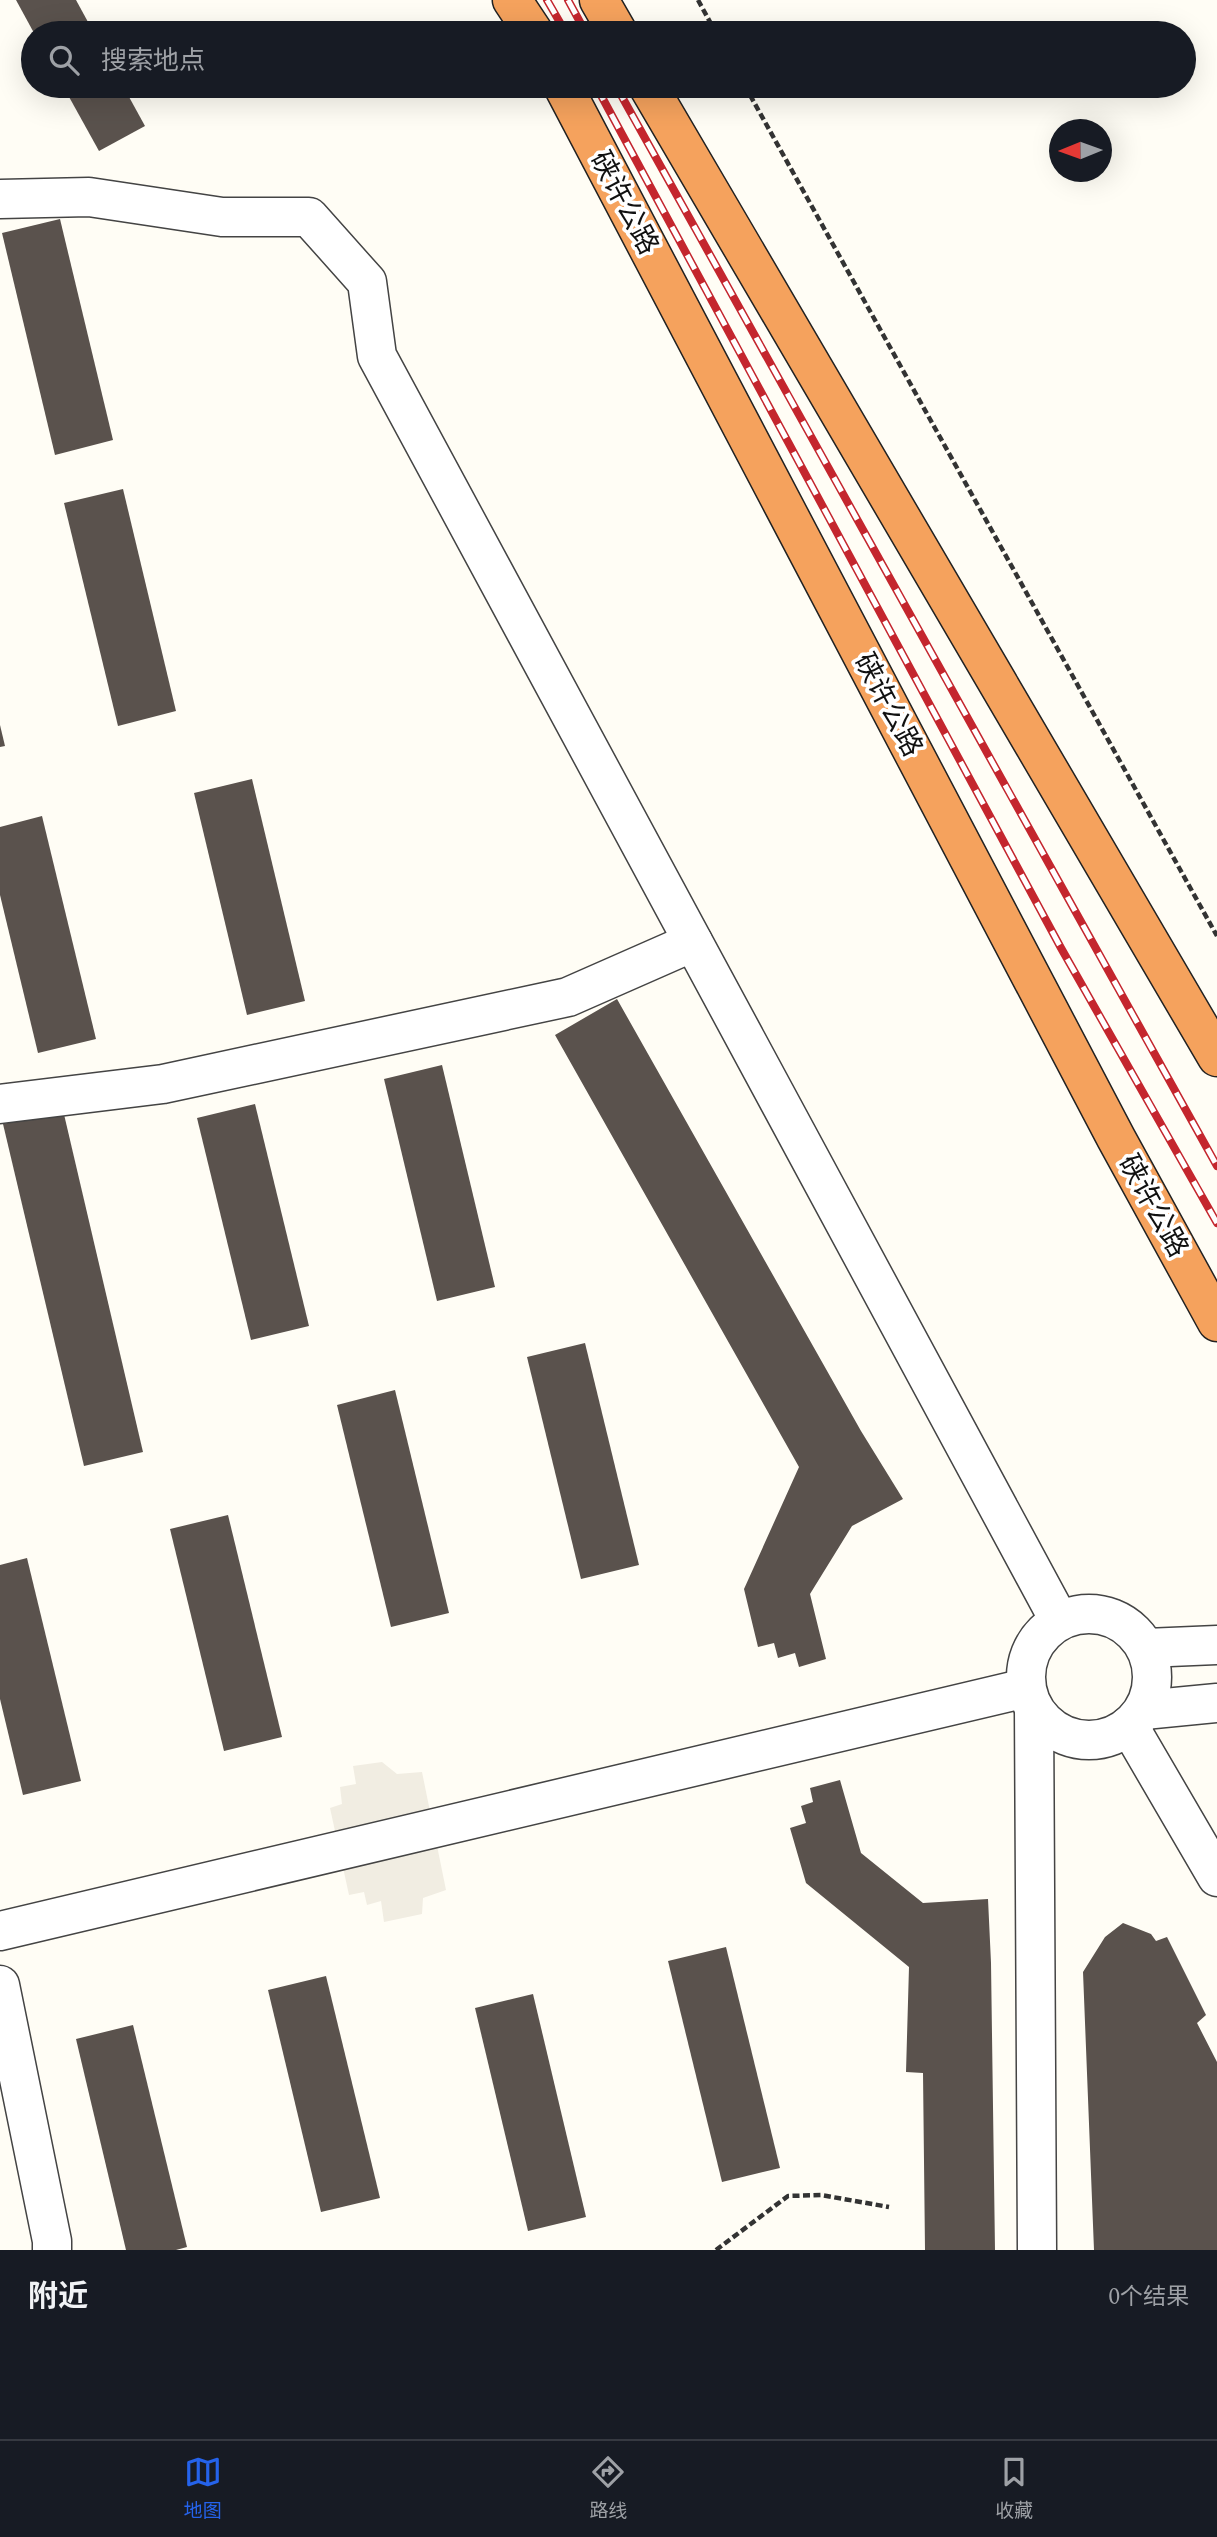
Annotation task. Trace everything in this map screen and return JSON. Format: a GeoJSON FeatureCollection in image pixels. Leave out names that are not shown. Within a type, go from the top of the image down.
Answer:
{"type":"FeatureCollection","features":[{"type":"Feature","properties":{"kind":"highway"},"geometry":{"type":"LineString","coordinates":[[512,0],[526,21]]}},
{"type":"Feature","properties":{"kind":"highway"},"geometry":{"type":"LineString","coordinates":[[599,0],[611,21]]}},
{"type":"Feature","properties":{"kind":"highway","name":"硖许公路"},"geometry":{"type":"LineString","coordinates":[[569,98],[1116,1138],[1217,1322]]}},
{"type":"Feature","properties":{"kind":"highway"},"geometry":{"type":"LineString","coordinates":[[655,98],[1217,1057]]}},
{"type":"Feature","properties":{"kind":"street"},"geometry":{"type":"LineString","coordinates":[[0,199],[89,197],[222,217],[309,217],[367,282],[377,356],[1059,1620]]}},
{"type":"Feature","properties":{"kind":"street"},"geometry":{"type":"LineString","coordinates":[[0,1104],[163,1084],[568,998],[693,942]]}},
{"type":"Feature","properties":{"kind":"street"},"geometry":{"type":"LineString","coordinates":[[1037,2250],[1030,1699],[1026,1668],[1032,1648],[1043,1632],[1059,1620],[1079,1614],[1098,1613],[1118,1620],[1135,1632],[1146,1648],[1153,1667],[1152,1689],[1137,1718]]}},
{"type":"Feature","properties":{"kind":"street"},"geometry":{"type":"LineString","coordinates":[[1146,1648],[1217,1644]]}},
{"type":"Feature","properties":{"kind":"street"},"geometry":{"type":"LineString","coordinates":[[1030,1699],[1048,1726],[1067,1737],[1089,1741],[1110,1738],[1137,1718],[1217,1703]]}},
{"type":"Feature","properties":{"kind":"street"},"geometry":{"type":"LineString","coordinates":[[0,1931],[1030,1699]]}},
{"type":"Feature","properties":{"kind":"street"},"geometry":{"type":"LineString","coordinates":[[1137,1718],[1217,1877]]}},
{"type":"Feature","properties":{"kind":"street"},"geometry":{"type":"LineString","coordinates":[[0,1985],[52,2250]]}},
{"type":"Feature","properties":{"kind":"path"},"geometry":{"type":"LineString","coordinates":[[698,0],[709,21]]}},
{"type":"Feature","properties":{"kind":"path"},"geometry":{"type":"LineString","coordinates":[[753,98],[1217,936]]}},
{"type":"Feature","properties":{"kind":"path"},"geometry":{"type":"LineString","coordinates":[[716,2250],[788,2196],[821,2195],[889,2207]]}},
{"type":"Feature","properties":{"kind":"shaded area"},"geometry":{"type":"Polygon","coordinates":[[[382,1762],[397,1774],[422,1772],[446,1890],[423,1898],[422,1914],[384,1922],[381,1901],[367,1905],[364,1892],[349,1895],[330,1808],[342,1804],[340,1787],[356,1784],[353,1766],[382,1762]]]}},
{"type":"Feature","properties":{"kind":"building"},"geometry":{"type":"Polygon","coordinates":[[[16,0],[76,0],[87,21],[27,21],[16,0]]]}},
{"type":"Feature","properties":{"kind":"building"},"geometry":{"type":"Polygon","coordinates":[[[70,98],[130,98],[145,126],[99,151],[70,98]]]}},
{"type":"Feature","properties":{"kind":"building"},"geometry":{"type":"Polygon","coordinates":[[[60,219],[113,440],[55,455],[2,233],[60,219]]]}},
{"type":"Feature","properties":{"kind":"building"},"geometry":{"type":"Polygon","coordinates":[[[123,489],[176,711],[118,726],[64,503],[123,489]]]}},
{"type":"Feature","properties":{"kind":"building"},"geometry":{"type":"Polygon","coordinates":[[[0,725],[5,746],[0,747],[0,725]]]}},
{"type":"Feature","properties":{"kind":"building"},"geometry":{"type":"Polygon","coordinates":[[[252,779],[305,1001],[247,1015],[194,793],[252,779]]]}},
{"type":"Feature","properties":{"kind":"building"},"geometry":{"type":"Polygon","coordinates":[[[42,816],[96,1039],[38,1053],[0,895],[0,827],[42,816]]]}},
{"type":"Feature","properties":{"kind":"building"},"geometry":{"type":"Polygon","coordinates":[[[617,999],[861,1431],[903,1499],[852,1526],[810,1594],[826,1659],[799,1667],[795,1653],[778,1658],[774,1643],[758,1647],[744,1589],[799,1467],[555,1035],[617,999]]]}},
{"type":"Feature","properties":{"kind":"building"},"geometry":{"type":"Polygon","coordinates":[[[442,1065],[495,1287],[437,1301],[384,1079],[442,1065]]]}},
{"type":"Feature","properties":{"kind":"building"},"geometry":{"type":"Polygon","coordinates":[[[255,1104],[309,1326],[251,1340],[197,1118],[255,1104]]]}},
{"type":"Feature","properties":{"kind":"building"},"geometry":{"type":"Polygon","coordinates":[[[63,1110],[143,1452],[84,1466],[3,1124],[63,1110]]]}},
{"type":"Feature","properties":{"kind":"building"},"geometry":{"type":"Polygon","coordinates":[[[585,1343],[639,1565],[581,1579],[527,1357],[585,1343]]]}},
{"type":"Feature","properties":{"kind":"building"},"geometry":{"type":"Polygon","coordinates":[[[395,1390],[449,1613],[391,1627],[337,1405],[395,1390]]]}},
{"type":"Feature","properties":{"kind":"building"},"geometry":{"type":"Polygon","coordinates":[[[228,1515],[282,1737],[224,1751],[170,1529],[228,1515]]]}},
{"type":"Feature","properties":{"kind":"building"},"geometry":{"type":"Polygon","coordinates":[[[27,1558],[81,1781],[23,1795],[0,1699],[0,1565],[27,1558]]]}},
{"type":"Feature","properties":{"kind":"building"},"geometry":{"type":"Polygon","coordinates":[[[840,1780],[861,1853],[923,1903],[988,1899],[995,2250],[925,2250],[923,2073],[906,2072],[909,1967],[806,1883],[790,1828],[806,1823],[801,1806],[813,1802],[810,1788],[840,1780]]]}},
{"type":"Feature","properties":{"kind":"building"},"geometry":{"type":"Polygon","coordinates":[[[1123,1923],[1151,1934],[1156,1941],[1167,1937],[1206,2015],[1197,2023],[1217,2062],[1217,2250],[1094,2250],[1083,1972],[1105,1937],[1123,1923]]]}},
{"type":"Feature","properties":{"kind":"building"},"geometry":{"type":"Polygon","coordinates":[[[726,1947],[780,2168],[722,2182],[668,1961],[726,1947]]]}},
{"type":"Feature","properties":{"kind":"building"},"geometry":{"type":"Polygon","coordinates":[[[326,1976],[380,2198],[321,2212],[268,1990],[326,1976]]]}},
{"type":"Feature","properties":{"kind":"building"},"geometry":{"type":"Polygon","coordinates":[[[533,1994],[586,2217],[528,2231],[475,2008],[533,1994]]]}},
{"type":"Feature","properties":{"kind":"building"},"geometry":{"type":"Polygon","coordinates":[[[133,2025],[187,2247],[176,2250],[126,2250],[76,2039],[133,2025]]]}},
{"type":"Feature","properties":{"kind":"railway"},"geometry":{"type":"LineString","coordinates":[[547,0],[559,21]]}},
{"type":"Feature","properties":{"kind":"railway"},"geometry":{"type":"LineString","coordinates":[[568,0],[579,21]]}},
{"type":"Feature","properties":{"kind":"railway"},"geometry":{"type":"LineString","coordinates":[[602,98],[1061,948],[1217,1223]]}},
{"type":"Feature","properties":{"kind":"railway"},"geometry":{"type":"LineString","coordinates":[[623,98],[1217,1166]]}}]}
